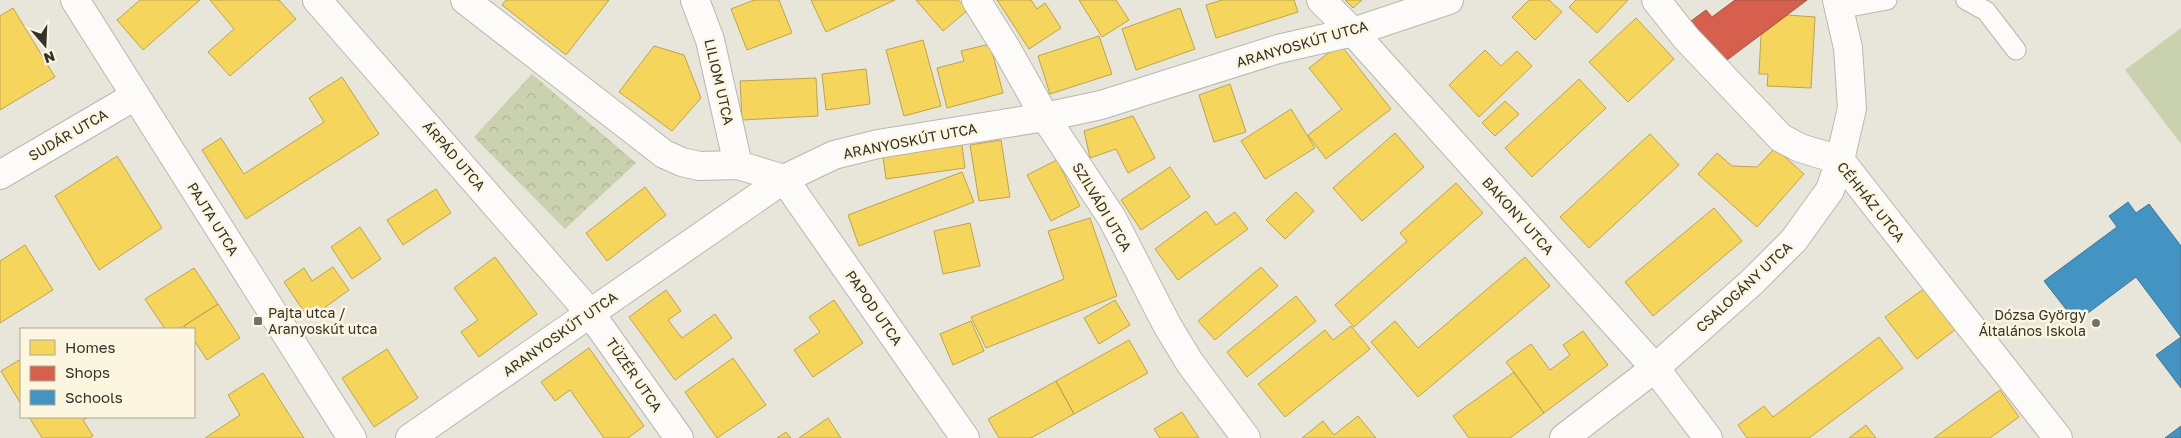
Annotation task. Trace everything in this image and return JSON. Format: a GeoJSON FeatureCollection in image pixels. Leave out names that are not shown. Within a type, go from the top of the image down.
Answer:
{"type":"FeatureCollection","features":[{"type":"Feature","properties":{"kind":"street","name":"PAJTA UTCA"},"geometry":{"type":"LineString","coordinates":[[75,0],[352,438]]}},
{"type":"Feature","properties":{"kind":"street","name":"ÁRPÁD UTCA"},"geometry":{"type":"LineString","coordinates":[[317,0],[590,313]]}},
{"type":"Feature","properties":{"kind":"street"},"geometry":{"type":"LineString","coordinates":[[465,0],[664,154],[682,162],[699,166],[738,165],[784,179]]}},
{"type":"Feature","properties":{"kind":"street","name":"LILIOM UTCA"},"geometry":{"type":"LineString","coordinates":[[696,0],[710,40],[738,165]]}},
{"type":"Feature","properties":{"kind":"street","name":"SZILVÁDI UTCA"},"geometry":{"type":"LineString","coordinates":[[976,0],[1045,117],[1112,218],[1167,325],[1190,363],[1246,438]]}},
{"type":"Feature","properties":{"kind":"street","name":"BAKONY UTCA"},"geometry":{"type":"LineString","coordinates":[[1321,0],[1353,32],[1655,368],[1708,438]]}},
{"type":"Feature","properties":{"kind":"street","name":"ARANYOSKÚT UTCA"},"geometry":{"type":"LineString","coordinates":[[410,438],[784,179],[834,155],[878,144],[1045,117],[1143,93],[1278,49],[1353,32],[1449,0]]}},
{"type":"Feature","properties":{"kind":"street","name":"CÉHHÁZ UTCA"},"geometry":{"type":"LineString","coordinates":[[1656,0],[1686,38],[1781,138],[1800,148],[1840,160],[2058,438]]}},
{"type":"Feature","properties":{"kind":"street","name":"CSALOGÁNY UTCA"},"geometry":{"type":"LineString","coordinates":[[1564,438],[1655,368],[1751,283],[1794,240],[1830,190],[1840,160],[1852,108],[1848,48],[1838,5]]}},
{"type":"Feature","properties":{"kind":"street","name":"SUDÁR UTCA"},"geometry":{"type":"LineString","coordinates":[[0,174],[135,96]]}},
{"type":"Feature","properties":{"kind":"street","name":"PAPOD UTCA"},"geometry":{"type":"LineString","coordinates":[[784,179],[965,438]]}},
{"type":"Feature","properties":{"kind":"street","name":"TÜZÉR UTCA"},"geometry":{"type":"LineString","coordinates":[[590,313],[679,438]]}},
{"type":"Feature","properties":{"kind":"lane"},"geometry":{"type":"LineString","coordinates":[[1838,5],[1886,0]]}},
{"type":"Feature","properties":{"kind":"lane"},"geometry":{"type":"LineString","coordinates":[[1966,0],[1986,11],[2016,50]]}},
{"type":"Feature","properties":{"kind":"green space"},"geometry":{"type":"Polygon","coordinates":[[[2181,28],[2181,144],[2125,70],[2181,28]]]}},
{"type":"Feature","properties":{"kind":"green space"},"geometry":{"type":"Polygon","coordinates":[[[532,74],[636,163],[565,229],[474,137],[532,74]]]}},
{"type":"Feature","properties":{"kind":"building: Homes"},"geometry":{"type":"Polygon","coordinates":[[[140,0],[200,0],[143,50],[117,20],[140,0]]]}},
{"type":"Feature","properties":{"kind":"building: Homes"},"geometry":{"type":"Polygon","coordinates":[[[210,0],[279,0],[296,19],[230,76],[208,52],[234,29],[210,0]]]}},
{"type":"Feature","properties":{"kind":"building: Homes"},"geometry":{"type":"Polygon","coordinates":[[[506,0],[609,0],[566,55],[502,5],[506,0]]]}},
{"type":"Feature","properties":{"kind":"building: Homes"},"geometry":{"type":"Polygon","coordinates":[[[754,0],[779,0],[792,33],[747,50],[731,9],[754,0]]]}},
{"type":"Feature","properties":{"kind":"building: Homes"},"geometry":{"type":"Polygon","coordinates":[[[811,0],[895,0],[826,32],[811,0]]]}},
{"type":"Feature","properties":{"kind":"building: Homes"},"geometry":{"type":"Polygon","coordinates":[[[916,0],[958,0],[968,10],[943,31],[916,0]]]}},
{"type":"Feature","properties":{"kind":"building: Homes"},"geometry":{"type":"Polygon","coordinates":[[[997,0],[1031,0],[1037,9],[1045,3],[1061,28],[1029,49],[997,0]]]}},
{"type":"Feature","properties":{"kind":"building: Homes"},"geometry":{"type":"Polygon","coordinates":[[[1079,0],[1116,0],[1129,20],[1102,37],[1079,0]]]}},
{"type":"Feature","properties":{"kind":"building: Homes"},"geometry":{"type":"Polygon","coordinates":[[[1222,0],[1294,0],[1298,12],[1216,38],[1206,5],[1222,0]]]}},
{"type":"Feature","properties":{"kind":"building: Homes"},"geometry":{"type":"Polygon","coordinates":[[[1345,0],[1362,0],[1353,8],[1345,0]]]}},
{"type":"Feature","properties":{"kind":"building: Homes"},"geometry":{"type":"Polygon","coordinates":[[[1529,0],[1549,0],[1562,12],[1535,40],[1512,17],[1529,0]]]}},
{"type":"Feature","properties":{"kind":"building: Homes"},"geometry":{"type":"Polygon","coordinates":[[[1576,0],[1628,0],[1597,33],[1569,7],[1576,0]]]}},
{"type":"Feature","properties":{"kind":"building: Homes"},"geometry":{"type":"Polygon","coordinates":[[[13,8],[55,77],[0,110],[0,16],[13,8]]]}},
{"type":"Feature","properties":{"kind":"building: Homes"},"geometry":{"type":"Polygon","coordinates":[[[1180,8],[1195,49],[1136,70],[1122,29],[1180,8]]]}},
{"type":"Feature","properties":{"kind":"building: Homes"},"geometry":{"type":"Polygon","coordinates":[[[1787,15],[1815,17],[1811,88],[1767,86],[1768,74],[1759,74],[1761,35],[1787,15]]]}},
{"type":"Feature","properties":{"kind":"building: Homes"},"geometry":{"type":"Polygon","coordinates":[[[1636,18],[1674,59],[1628,102],[1589,62],[1636,18]]]}},
{"type":"Feature","properties":{"kind":"building: Homes"},"geometry":{"type":"Polygon","coordinates":[[[1099,36],[1112,74],[1050,94],[1038,56],[1099,36]]]}},
{"type":"Feature","properties":{"kind":"building: Homes"},"geometry":{"type":"Polygon","coordinates":[[[923,40],[941,106],[904,116],[886,50],[923,40]]]}},
{"type":"Feature","properties":{"kind":"building: Homes"},"geometry":{"type":"Polygon","coordinates":[[[990,44],[1003,93],[947,108],[937,68],[964,61],[961,51],[990,44]]]}},
{"type":"Feature","properties":{"kind":"building: Homes"},"geometry":{"type":"Polygon","coordinates":[[[1340,44],[1391,109],[1326,159],[1308,135],[1342,109],[1309,68],[1340,44]]]}},
{"type":"Feature","properties":{"kind":"building: Homes"},"geometry":{"type":"Polygon","coordinates":[[[654,46],[684,55],[701,98],[672,131],[619,92],[654,46]]]}},
{"type":"Feature","properties":{"kind":"building: Homes"},"geometry":{"type":"Polygon","coordinates":[[[1485,50],[1501,66],[1517,51],[1532,66],[1479,117],[1449,85],[1485,50]]]}},
{"type":"Feature","properties":{"kind":"building: Homes"},"geometry":{"type":"Polygon","coordinates":[[[866,69],[870,104],[826,110],[822,74],[866,69]]]}},
{"type":"Feature","properties":{"kind":"building: Homes"},"geometry":{"type":"Polygon","coordinates":[[[342,77],[379,134],[246,219],[202,150],[221,138],[244,174],[324,122],[309,98],[342,77]]]}},
{"type":"Feature","properties":{"kind":"building: Homes"},"geometry":{"type":"Polygon","coordinates":[[[816,78],[818,116],[742,120],[740,81],[816,78]]]}},
{"type":"Feature","properties":{"kind":"building: Homes"},"geometry":{"type":"Polygon","coordinates":[[[1579,79],[1606,108],[1532,177],[1505,148],[1579,79]]]}},
{"type":"Feature","properties":{"kind":"building: Homes"},"geometry":{"type":"Polygon","coordinates":[[[1230,84],[1246,132],[1214,142],[1199,95],[1230,84]]]}},
{"type":"Feature","properties":{"kind":"building: Homes"},"geometry":{"type":"Polygon","coordinates":[[[1505,101],[1519,114],[1495,136],[1482,123],[1505,101]]]}},
{"type":"Feature","properties":{"kind":"building: Homes"},"geometry":{"type":"Polygon","coordinates":[[[1291,109],[1315,148],[1265,179],[1241,141],[1291,109]]]}},
{"type":"Feature","properties":{"kind":"building: Homes"},"geometry":{"type":"Polygon","coordinates":[[[1133,116],[1155,158],[1128,173],[1116,149],[1090,158],[1084,131],[1133,116]]]}},
{"type":"Feature","properties":{"kind":"building: Homes"},"geometry":{"type":"Polygon","coordinates":[[[1395,133],[1424,167],[1362,221],[1333,188],[1395,133]]]}},
{"type":"Feature","properties":{"kind":"building: Homes"},"geometry":{"type":"Polygon","coordinates":[[[1650,134],[1679,165],[1589,248],[1560,217],[1650,134]]]}},
{"type":"Feature","properties":{"kind":"building: Homes"},"geometry":{"type":"Polygon","coordinates":[[[1001,140],[1010,197],[979,201],[970,145],[1001,140]]]}},
{"type":"Feature","properties":{"kind":"building: Homes"},"geometry":{"type":"Polygon","coordinates":[[[962,145],[965,168],[886,179],[883,157],[962,145]]]}},
{"type":"Feature","properties":{"kind":"building: Homes"},"geometry":{"type":"Polygon","coordinates":[[[1775,148],[1804,174],[1757,227],[1698,174],[1717,153],[1732,166],[1757,167],[1775,148]]]}},
{"type":"Feature","properties":{"kind":"building: Homes"},"geometry":{"type":"Polygon","coordinates":[[[117,156],[162,228],[99,270],[55,196],[117,156]]]}},
{"type":"Feature","properties":{"kind":"building: Homes"},"geometry":{"type":"Polygon","coordinates":[[[1057,160],[1080,206],[1051,221],[1027,175],[1057,160]]]}},
{"type":"Feature","properties":{"kind":"building: Homes"},"geometry":{"type":"Polygon","coordinates":[[[1170,167],[1190,197],[1141,230],[1121,200],[1170,167]]]}},
{"type":"Feature","properties":{"kind":"building: Homes"},"geometry":{"type":"Polygon","coordinates":[[[962,172],[974,202],[859,246],[848,215],[962,172]]]}},
{"type":"Feature","properties":{"kind":"building: Homes"},"geometry":{"type":"Polygon","coordinates":[[[1456,183],[1483,213],[1354,327],[1335,305],[1407,241],[1400,233],[1456,183]]]}},
{"type":"Feature","properties":{"kind":"building: Homes"},"geometry":{"type":"Polygon","coordinates":[[[645,187],[666,215],[607,261],[586,233],[645,187]]]}},
{"type":"Feature","properties":{"kind":"building: Homes"},"geometry":{"type":"Polygon","coordinates":[[[436,189],[451,213],[403,245],[387,220],[436,189]]]}},
{"type":"Feature","properties":{"kind":"building: Homes"},"geometry":{"type":"Polygon","coordinates":[[[1296,192],[1314,211],[1285,239],[1266,220],[1296,192]]]}},
{"type":"Feature","properties":{"kind":"building: Homes"},"geometry":{"type":"Polygon","coordinates":[[[1714,208],[1742,241],[1653,316],[1625,282],[1714,208]]]}},
{"type":"Feature","properties":{"kind":"building: Homes"},"geometry":{"type":"Polygon","coordinates":[[[1206,211],[1216,225],[1235,212],[1248,229],[1178,280],[1155,249],[1206,211]]]}},
{"type":"Feature","properties":{"kind":"building: Homes"},"geometry":{"type":"Polygon","coordinates":[[[1090,218],[1117,296],[986,348],[971,317],[1064,279],[1048,231],[1090,218]]]}},
{"type":"Feature","properties":{"kind":"building: Homes"},"geometry":{"type":"Polygon","coordinates":[[[970,223],[980,266],[943,274],[934,231],[970,223]]]}},
{"type":"Feature","properties":{"kind":"building: Homes"},"geometry":{"type":"Polygon","coordinates":[[[360,227],[381,259],[352,279],[331,247],[360,227]]]}},
{"type":"Feature","properties":{"kind":"building: Homes"},"geometry":{"type":"Polygon","coordinates":[[[25,245],[53,290],[0,323],[0,261],[25,245]]]}},
{"type":"Feature","properties":{"kind":"building: Homes"},"geometry":{"type":"Polygon","coordinates":[[[495,257],[537,314],[479,357],[461,332],[478,320],[454,288],[495,257]]]}},
{"type":"Feature","properties":{"kind":"building: Homes"},"geometry":{"type":"Polygon","coordinates":[[[1525,257],[1550,286],[1418,397],[1371,342],[1395,321],[1418,348],[1525,257]]]}},
{"type":"Feature","properties":{"kind":"building: Homes"},"geometry":{"type":"Polygon","coordinates":[[[333,267],[349,290],[309,319],[284,282],[304,268],[312,281],[333,267]]]}},
{"type":"Feature","properties":{"kind":"building: Homes"},"geometry":{"type":"Polygon","coordinates":[[[1261,267],[1278,286],[1215,340],[1198,321],[1261,267]]]}},
{"type":"Feature","properties":{"kind":"building: Homes"},"geometry":{"type":"Polygon","coordinates":[[[194,268],[218,304],[181,328],[164,328],[145,299],[194,268]]]}},
{"type":"Feature","properties":{"kind":"building: Homes"},"geometry":{"type":"Polygon","coordinates":[[[1925,288],[1956,329],[1917,359],[1885,317],[1925,288]]]}},
{"type":"Feature","properties":{"kind":"building: Homes"},"geometry":{"type":"Polygon","coordinates":[[[666,290],[681,311],[668,320],[682,338],[715,314],[732,338],[675,380],[629,317],[666,290]]]}},
{"type":"Feature","properties":{"kind":"building: Homes"},"geometry":{"type":"Polygon","coordinates":[[[1296,296],[1316,321],[1247,377],[1227,352],[1296,296]]]}},
{"type":"Feature","properties":{"kind":"building: Homes"},"geometry":{"type":"Polygon","coordinates":[[[834,300],[863,343],[813,377],[794,350],[820,332],[809,317],[834,300]]]}},
{"type":"Feature","properties":{"kind":"building: Homes"},"geometry":{"type":"Polygon","coordinates":[[[1115,300],[1130,325],[1099,344],[1084,318],[1115,300]]]}},
{"type":"Feature","properties":{"kind":"building: Homes"},"geometry":{"type":"Polygon","coordinates":[[[218,304],[240,338],[207,360],[195,342],[195,328],[186,328],[184,326],[218,304]]]}},
{"type":"Feature","properties":{"kind":"building: Homes"},"geometry":{"type":"Polygon","coordinates":[[[971,321],[984,351],[953,365],[940,334],[971,321]]]}},
{"type":"Feature","properties":{"kind":"building: Homes"},"geometry":{"type":"Polygon","coordinates":[[[1351,326],[1370,349],[1285,417],[1258,384],[1325,330],[1333,340],[1351,326]]]}},
{"type":"Feature","properties":{"kind":"building: Homes"},"geometry":{"type":"Polygon","coordinates":[[[1583,331],[1608,365],[1544,413],[1506,362],[1531,344],[1550,370],[1570,355],[1563,345],[1583,331]]]}},
{"type":"Feature","properties":{"kind":"building: Homes"},"geometry":{"type":"Polygon","coordinates":[[[1879,337],[1903,368],[1809,438],[1747,438],[1738,425],[1764,406],[1773,417],[1879,337]]]}},
{"type":"Feature","properties":{"kind":"building: Homes"},"geometry":{"type":"Polygon","coordinates":[[[1129,340],[1148,373],[1074,414],[1056,381],[1129,340]]]}},
{"type":"Feature","properties":{"kind":"building: Homes"},"geometry":{"type":"Polygon","coordinates":[[[589,348],[644,426],[628,438],[604,438],[570,390],[555,401],[541,382],[589,348]]]}},
{"type":"Feature","properties":{"kind":"building: Homes"},"geometry":{"type":"Polygon","coordinates":[[[387,349],[418,398],[374,427],[342,378],[387,349]]]}},
{"type":"Feature","properties":{"kind":"building: Homes"},"geometry":{"type":"Polygon","coordinates":[[[733,358],[766,405],[717,438],[685,392],[733,358]]]}},
{"type":"Feature","properties":{"kind":"building: Homes"},"geometry":{"type":"Polygon","coordinates":[[[20,360],[20,402],[1,371],[20,360]]]}},
{"type":"Feature","properties":{"kind":"building: Homes"},"geometry":{"type":"Polygon","coordinates":[[[1514,372],[1544,413],[1510,438],[1469,438],[1453,416],[1514,372]]]}},
{"type":"Feature","properties":{"kind":"building: Homes"},"geometry":{"type":"Polygon","coordinates":[[[263,373],[304,438],[205,438],[240,415],[228,395],[263,373]]]}},
{"type":"Feature","properties":{"kind":"building: Homes"},"geometry":{"type":"Polygon","coordinates":[[[1056,381],[1074,414],[1031,438],[999,438],[988,419],[1056,381]]]}},
{"type":"Feature","properties":{"kind":"building: Homes"},"geometry":{"type":"Polygon","coordinates":[[[2000,390],[2019,417],[1990,438],[1934,438],[2000,390]]]}},
{"type":"Feature","properties":{"kind":"building: Homes"},"geometry":{"type":"Polygon","coordinates":[[[1182,412],[1199,438],[1160,438],[1154,429],[1182,412]]]}},
{"type":"Feature","properties":{"kind":"building: Homes"},"geometry":{"type":"Polygon","coordinates":[[[1358,416],[1376,438],[1302,438],[1323,421],[1334,435],[1358,416]]]}},
{"type":"Feature","properties":{"kind":"building: Homes"},"geometry":{"type":"Polygon","coordinates":[[[30,418],[87,418],[83,420],[93,436],[89,438],[42,438],[30,418]]]}},
{"type":"Feature","properties":{"kind":"building: Homes"},"geometry":{"type":"Polygon","coordinates":[[[828,418],[841,438],[799,438],[828,418]]]}},
{"type":"Feature","properties":{"kind":"building: Homes"},"geometry":{"type":"Polygon","coordinates":[[[1866,425],[1876,438],[1849,438],[1866,425]]]}},
{"type":"Feature","properties":{"kind":"building: Homes"},"geometry":{"type":"Polygon","coordinates":[[[786,432],[791,438],[777,438],[786,432]]]}},
{"type":"Feature","properties":{"kind":"building: Shops"},"geometry":{"type":"Polygon","coordinates":[[[1735,0],[1807,0],[1719,66],[1687,24],[1706,10],[1712,17],[1735,0]]]}},
{"type":"Feature","properties":{"kind":"building: Schools"},"geometry":{"type":"Polygon","coordinates":[[[2128,202],[2136,213],[2149,204],[2181,246],[2181,337],[2136,277],[2076,322],[2044,281],[2117,227],[2109,216],[2128,202]]]}},
{"type":"Feature","properties":{"kind":"building: Schools"},"geometry":{"type":"Polygon","coordinates":[[[2181,337],[2181,388],[2156,355],[2181,337]]]}},
{"type":"Feature","properties":{"kind":"building: Schools"},"geometry":{"type":"Polygon","coordinates":[[[2181,426],[2181,438],[2165,438],[2181,426]]]}},
{"type":"Feature","properties":{"kind":"place","name":"Pajta utca / Aranyoskút utca"},"geometry":{"type":"Point","coordinates":[258,321]}},
{"type":"Feature","properties":{"kind":"place","name":"Dózsa György Általános Iskola"},"geometry":{"type":"Point","coordinates":[2096,323]}}]}
